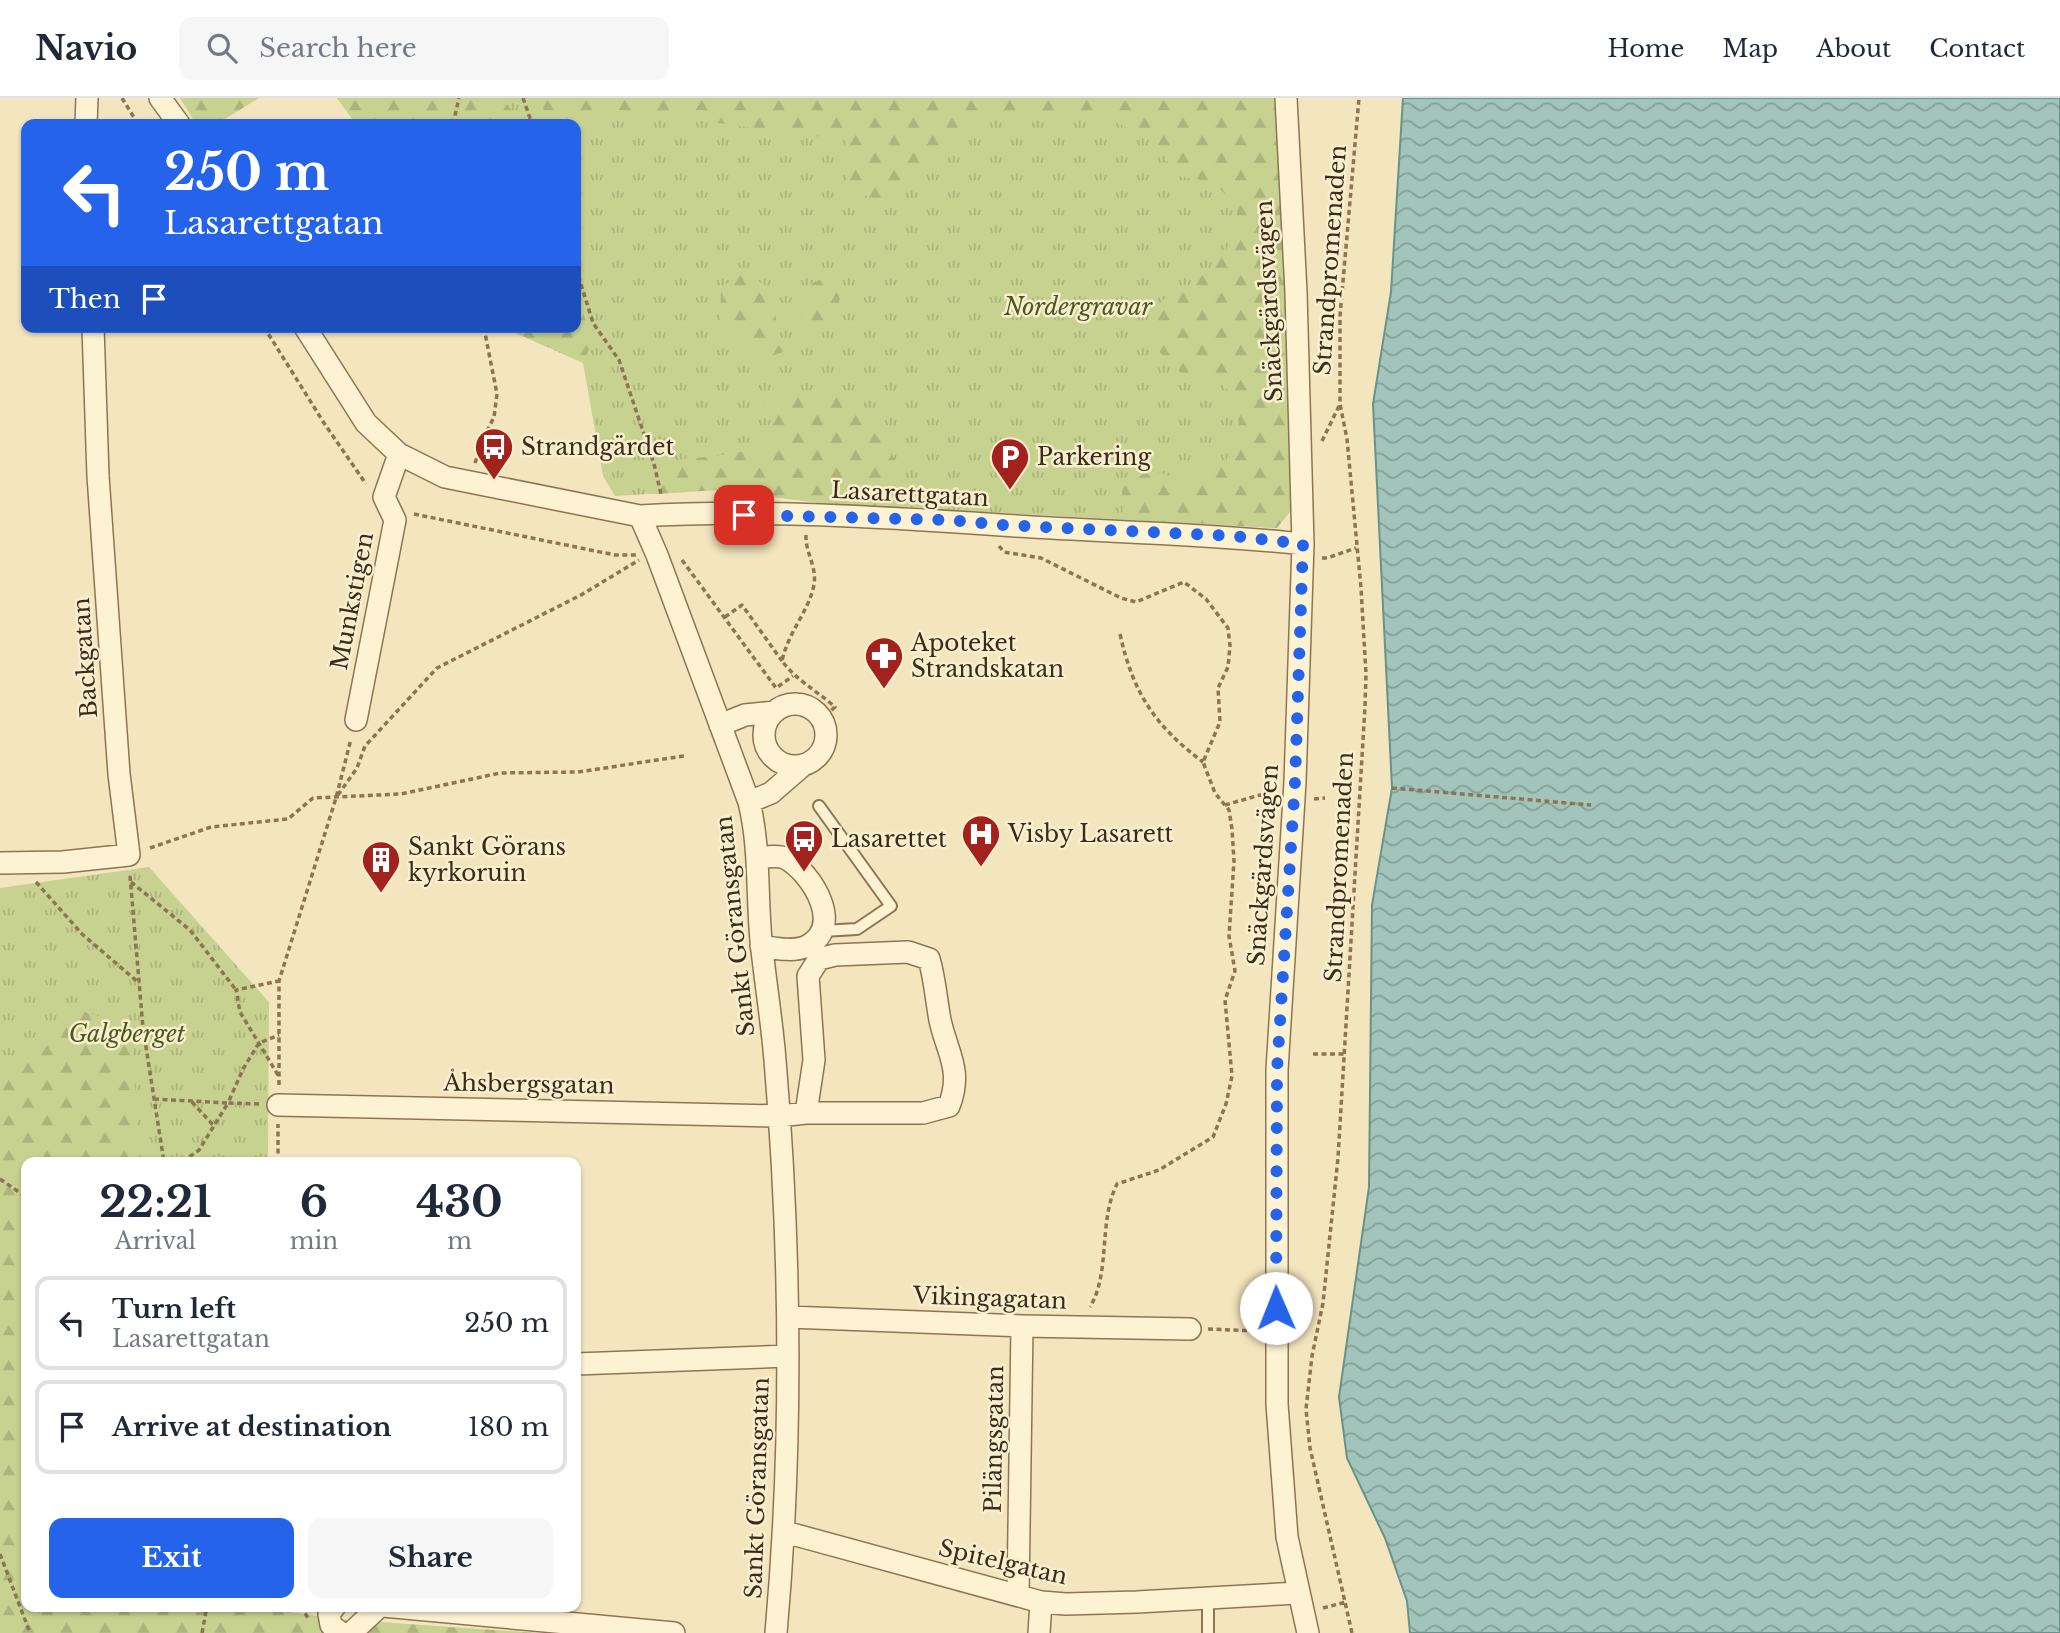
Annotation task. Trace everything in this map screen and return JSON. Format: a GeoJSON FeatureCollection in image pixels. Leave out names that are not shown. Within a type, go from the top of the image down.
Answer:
{"type":"FeatureCollection","features":[{"type":"Feature","properties":{"kind":"street"},"geometry":{"type":"LineString","coordinates":[[86,119],[88,98]]}},
{"type":"Feature","properties":{"kind":"street"},"geometry":{"type":"LineString","coordinates":[[160,98],[175,119]]}},
{"type":"Feature","properties":{"kind":"street","name":"Snäckgärdsvägen"},"geometry":{"type":"LineString","coordinates":[[1286,98],[1296,292],[1303,551],[1295,782],[1277,1070],[1276,1332],[1282,1490],[1287,1537],[1308,1633]]}},
{"type":"Feature","properties":{"kind":"street","name":"Backgatan"},"geometry":{"type":"LineString","coordinates":[[93,333],[98,477],[119,774],[129,855]]}},
{"type":"Feature","properties":{"kind":"street"},"geometry":{"type":"LineString","coordinates":[[309,333],[366,423],[399,454],[445,477],[640,516]]}},
{"type":"Feature","properties":{"kind":"street","name":"Munkstigen"},"geometry":{"type":"LineString","coordinates":[[356,720],[395,520],[384,497],[399,454]]}},
{"type":"Feature","properties":{"kind":"street","name":"Lasarettgatan"},"geometry":{"type":"LineString","coordinates":[[640,516],[808,515],[950,520],[1001,525],[1234,536],[1303,551]]}},
{"type":"Feature","properties":{"kind":"street","name":"Sankt Göransgatan"},"geometry":{"type":"LineString","coordinates":[[640,516],[749,802],[756,831],[761,946],[775,1058],[779,1116],[789,1317],[785,1532],[776,1633]]}},
{"type":"Feature","properties":{"kind":"street"},"geometry":{"type":"LineString","coordinates":[[720,724],[745,715],[774,712],[786,705],[800,704],[813,709],[823,718],[828,738],[819,758],[800,767],[771,793],[749,802]]}},
{"type":"Feature","properties":{"kind":"street"},"geometry":{"type":"LineString","coordinates":[[774,712],[765,725],[764,741],[771,756],[784,766],[800,767]]}},
{"type":"Feature","properties":{"kind":"street"},"geometry":{"type":"LineString","coordinates":[[10,863],[62,862],[129,855]]}},
{"type":"Feature","properties":{"kind":"street"},"geometry":{"type":"LineString","coordinates":[[758,858],[783,857],[806,875],[825,909],[821,930],[814,942],[803,948],[761,946]]}},
{"type":"Feature","properties":{"kind":"street","name":"Åhsbergsgatan"},"geometry":{"type":"LineString","coordinates":[[278,1105],[779,1116],[806,1113],[923,1113],[949,1106],[956,1089],[954,1065],[941,1021],[935,976],[929,959],[908,952],[835,955],[819,959],[808,976],[814,1060],[806,1113]]}},
{"type":"Feature","properties":{"kind":"street","name":"Vikingagatan"},"geometry":{"type":"LineString","coordinates":[[789,1317],[1190,1329]]}},
{"type":"Feature","properties":{"kind":"street","name":"Pilängsgatan"},"geometry":{"type":"LineString","coordinates":[[1018,1595],[1022,1326]]}},
{"type":"Feature","properties":{"kind":"street"},"geometry":{"type":"LineString","coordinates":[[581,1364],[788,1356]]}},
{"type":"Feature","properties":{"kind":"street","name":"Spitelgatan"},"geometry":{"type":"LineString","coordinates":[[785,1532],[1041,1602],[1066,1604],[1298,1593]]}},
{"type":"Feature","properties":{"kind":"street"},"geometry":{"type":"LineString","coordinates":[[1039,1633],[1041,1602]]}},
{"type":"Feature","properties":{"kind":"street"},"geometry":{"type":"LineString","coordinates":[[330,1612],[331,1625],[341,1633]]}},
{"type":"Feature","properties":{"kind":"street"},"geometry":{"type":"LineString","coordinates":[[351,1633],[375,1612]]}},
{"type":"Feature","properties":{"kind":"street"},"geometry":{"type":"LineString","coordinates":[[447,1612],[674,1633]]}},
{"type":"Feature","properties":{"kind":"lane"},"geometry":{"type":"LineString","coordinates":[[819,806],[891,906],[857,929],[821,930]]}},
{"type":"Feature","properties":{"kind":"lane"},"geometry":{"type":"LineString","coordinates":[[1208,1597],[1208,1633]]}},
{"type":"Feature","properties":{"kind":"path"},"geometry":{"type":"LineString","coordinates":[[122,98],[135,119]]}},
{"type":"Feature","properties":{"kind":"path"},"geometry":{"type":"LineString","coordinates":[[454,119],[459,98]]}},
{"type":"Feature","properties":{"kind":"path"},"geometry":{"type":"LineString","coordinates":[[523,98],[531,119]]}},
{"type":"Feature","properties":{"kind":"path","name":"Strandpromenaden"},"geometry":{"type":"LineString","coordinates":[[1352,1633],[1306,1426],[1312,1356],[1323,1303],[1338,1158],[1366,674],[1347,439],[1340,404],[1339,316],[1359,98]]}},
{"type":"Feature","properties":{"kind":"path"},"geometry":{"type":"LineString","coordinates":[[581,284],[593,323],[620,360],[654,464],[666,515]]}},
{"type":"Feature","properties":{"kind":"path"},"geometry":{"type":"LineString","coordinates":[[469,482],[483,439],[494,417],[496,394],[485,333]]}},
{"type":"Feature","properties":{"kind":"path"},"geometry":{"type":"LineString","coordinates":[[782,661],[785,644],[813,590],[815,569],[806,540],[808,515]]}},
{"type":"Feature","properties":{"kind":"path"},"geometry":{"type":"LineString","coordinates":[[1001,525],[999,546],[1004,552],[1041,558],[1121,598],[1136,602],[1184,582],[1206,598],[1221,615],[1228,628],[1228,667],[1219,688],[1220,722],[1203,762]]}},
{"type":"Feature","properties":{"kind":"path"},"geometry":{"type":"LineString","coordinates":[[1303,551],[1327,558],[1356,548]]}},
{"type":"Feature","properties":{"kind":"path"},"geometry":{"type":"LineString","coordinates":[[678,554],[776,688],[793,676]]}},
{"type":"Feature","properties":{"kind":"path"},"geometry":{"type":"LineString","coordinates":[[336,798],[357,768],[365,746],[437,668],[581,595],[647,555]]}},
{"type":"Feature","properties":{"kind":"path"},"geometry":{"type":"LineString","coordinates":[[724,618],[741,605],[793,676],[835,707],[823,718]]}},
{"type":"Feature","properties":{"kind":"path"},"geometry":{"type":"LineString","coordinates":[[1072,1326],[1098,1293],[1109,1200],[1117,1184],[1159,1170],[1213,1137],[1226,1104],[1232,1076],[1225,1000],[1234,971],[1230,936],[1234,861],[1229,810],[1215,793],[1203,762],[1181,746],[1137,690],[1120,634]]}},
{"type":"Feature","properties":{"kind":"path"},"geometry":{"type":"LineString","coordinates":[[278,1157],[279,981],[336,798],[356,720]]}},
{"type":"Feature","properties":{"kind":"path"},"geometry":{"type":"LineString","coordinates":[[163,1157],[143,1028],[129,855],[211,827],[288,819],[313,797],[401,794],[500,773],[578,772],[684,756]]}},
{"type":"Feature","properties":{"kind":"path"},"geometry":{"type":"LineString","coordinates":[[1392,788],[1591,805]]}},
{"type":"Feature","properties":{"kind":"path"},"geometry":{"type":"LineString","coordinates":[[10,863],[82,934],[139,983]]}},
{"type":"Feature","properties":{"kind":"path"},"geometry":{"type":"LineString","coordinates":[[131,882],[190,930],[236,990],[240,1012],[279,1077]]}},
{"type":"Feature","properties":{"kind":"path"},"geometry":{"type":"LineString","coordinates":[[236,990],[279,981]]}},
{"type":"Feature","properties":{"kind":"path"},"geometry":{"type":"LineString","coordinates":[[189,1157],[199,1150],[214,1126],[259,1044],[279,1035]]}},
{"type":"Feature","properties":{"kind":"path"},"geometry":{"type":"LineString","coordinates":[[1313,1054],[1346,1054]]}},
{"type":"Feature","properties":{"kind":"path"},"geometry":{"type":"LineString","coordinates":[[154,1099],[278,1105]]}},
{"type":"Feature","properties":{"kind":"path"},"geometry":{"type":"LineString","coordinates":[[192,1101],[214,1126]]}},
{"type":"Feature","properties":{"kind":"path"},"geometry":{"type":"LineString","coordinates":[[0,1179],[21,1194]]}},
{"type":"Feature","properties":{"kind":"path"},"geometry":{"type":"LineString","coordinates":[[1190,1329],[1276,1332]]}},
{"type":"Feature","properties":{"kind":"path"},"geometry":{"type":"LineString","coordinates":[[0,1554],[21,1609]]}},
{"type":"Feature","properties":{"kind":"path"},"geometry":{"type":"LineString","coordinates":[[22,1612],[30,1633]]}},
{"type":"Feature","properties":{"kind":"path"},"geometry":{"type":"LineString","coordinates":[[202,1633],[207,1612]]}},
{"type":"Feature","properties":{"kind":"green space"},"geometry":{"type":"Polygon","coordinates":[[[180,98],[259,98],[225,119],[193,119],[180,98]]]}},
{"type":"Feature","properties":{"kind":"green space","name":"Nordergravar"},"geometry":{"type":"Polygon","coordinates":[[[337,98],[1276,98],[1277,528],[821,503],[718,490],[615,496],[603,476],[583,363],[516,333],[581,333],[581,119],[352,119],[337,98]]]}},
{"type":"Feature","properties":{"kind":"green space"},"geometry":{"type":"Polygon","coordinates":[[[337,98],[502,98],[517,119],[352,119],[337,98]]]}},
{"type":"Feature","properties":{"kind":"green space"},"geometry":{"type":"Polygon","coordinates":[[[540,98],[1276,98],[1297,503],[1277,528],[1123,519],[1122,487],[1150,470],[1183,480],[1226,461],[1239,425],[1235,397],[1218,381],[1180,372],[1153,346],[1153,313],[1163,300],[1194,282],[1219,261],[1239,229],[1236,205],[1213,182],[1177,176],[1154,140],[1093,112],[979,118],[885,202],[848,190],[845,140],[620,110],[593,121],[581,142],[581,119],[546,119],[540,98]]]}},
{"type":"Feature","properties":{"kind":"green space"},"geometry":{"type":"Polygon","coordinates":[[[747,272],[770,290],[783,352],[760,360],[753,344],[728,339],[720,324],[721,287],[747,272]]]}},
{"type":"Feature","properties":{"kind":"green space"},"geometry":{"type":"Polygon","coordinates":[[[841,272],[838,324],[819,331],[799,328],[795,322],[806,311],[809,284],[841,272]]]}},
{"type":"Feature","properties":{"kind":"green space"},"geometry":{"type":"Polygon","coordinates":[[[581,307],[593,341],[583,362],[516,333],[581,333],[581,307]]]}},
{"type":"Feature","properties":{"kind":"green space"},"geometry":{"type":"Polygon","coordinates":[[[789,390],[846,397],[894,458],[902,507],[821,503],[718,490],[655,494],[654,464],[732,454],[772,444],[772,424],[762,400],[789,390]]]}},
{"type":"Feature","properties":{"kind":"green space","name":"Galgberget"},"geometry":{"type":"Polygon","coordinates":[[[149,867],[269,1002],[268,1157],[21,1157],[21,1612],[289,1612],[335,1619],[536,1633],[0,1633],[0,888],[149,867]]]}},
{"type":"Feature","properties":{"kind":"green space"},"geometry":{"type":"Polygon","coordinates":[[[71,1008],[116,1021],[133,1056],[139,1157],[21,1157],[21,1612],[289,1612],[335,1619],[536,1633],[0,1633],[0,1079],[30,1062],[71,1008]]]}},
{"type":"Feature","properties":{"kind":"water"},"geometry":{"type":"Polygon","coordinates":[[[1403,98],[2060,98],[2060,1633],[1410,1633],[1407,1601],[1385,1538],[1347,1458],[1339,1397],[1369,1187],[1372,905],[1392,788],[1373,404],[1391,292],[1403,98]]]}},
{"type":"Feature","properties":{"kind":"place","name":"Strandgärdet"},"geometry":{"type":"Point","coordinates":[494,481]}},
{"type":"Feature","properties":{"kind":"place","name":"Parkering"},"geometry":{"type":"Point","coordinates":[1010,491]}},
{"type":"Feature","properties":{"kind":"place","name":"Apoteket Strandskatan"},"geometry":{"type":"Point","coordinates":[884,690]}},
{"type":"Feature","properties":{"kind":"place","name":"Visby Lasarett"},"geometry":{"type":"Point","coordinates":[981,868]}},
{"type":"Feature","properties":{"kind":"place","name":"Lasarettet"},"geometry":{"type":"Point","coordinates":[804,873]}},
{"type":"Feature","properties":{"kind":"place","name":"Sankt Görans kyrkoruin"},"geometry":{"type":"Point","coordinates":[381,894]}},
{"type":"Feature","properties":{"kind":"route"},"geometry":{"type":"LineString","coordinates":[[744,515],[950,520],[1001,525],[1234,536],[1303,544],[1295,782],[1277,1070],[1276,1308]]}}]}
